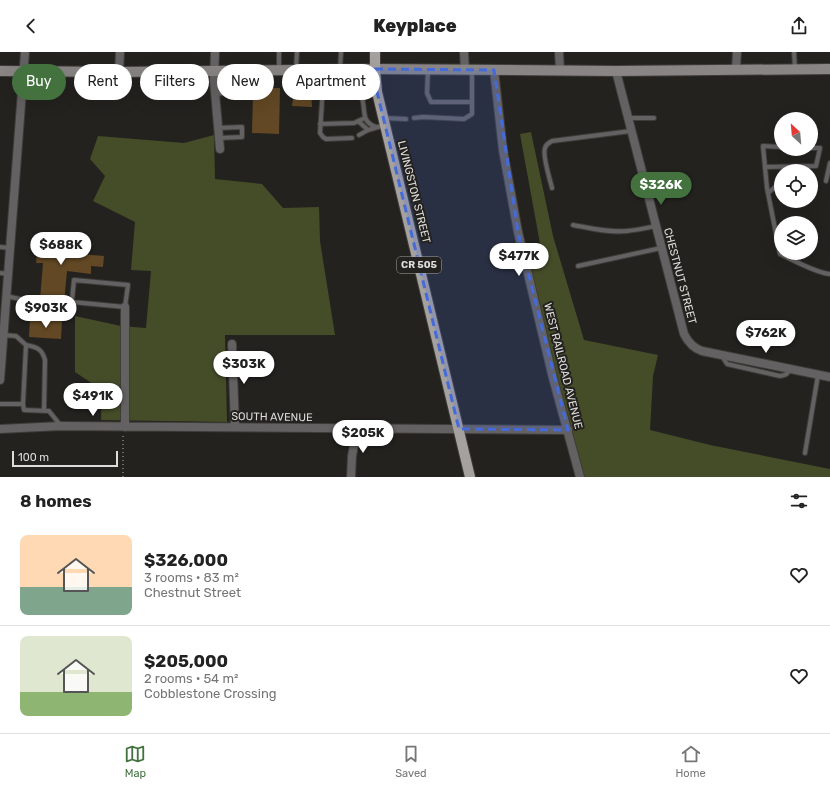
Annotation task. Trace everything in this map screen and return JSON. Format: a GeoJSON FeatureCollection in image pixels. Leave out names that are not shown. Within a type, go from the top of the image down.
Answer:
{"type":"FeatureCollection","features":[{"type":"Feature","properties":{"kind":"main road","name":"LIVINGSTON STREET"},"geometry":{"type":"LineString","coordinates":[[375,52],[375,64]]}},
{"type":"Feature","properties":{"kind":"main road","name":"LIVINGSTON STREET"},"geometry":{"type":"LineString","coordinates":[[378,100],[381,123],[470,477]]}},
{"type":"Feature","properties":{"kind":"street"},"geometry":{"type":"LineString","coordinates":[[24,64],[25,52]]}},
{"type":"Feature","properties":{"kind":"street"},"geometry":{"type":"LineString","coordinates":[[119,64],[120,52]]}},
{"type":"Feature","properties":{"kind":"street"},"geometry":{"type":"LineString","coordinates":[[215,52],[214,71],[220,149]]}},
{"type":"Feature","properties":{"kind":"street"},"geometry":{"type":"LineString","coordinates":[[464,52],[468,70]]}},
{"type":"Feature","properties":{"kind":"street"},"geometry":{"type":"LineString","coordinates":[[559,52],[560,71]]}},
{"type":"Feature","properties":{"kind":"street"},"geometry":{"type":"LineString","coordinates":[[736,69],[737,52]]}},
{"type":"Feature","properties":{"kind":"street"},"geometry":{"type":"LineString","coordinates":[[380,69],[616,71],[830,69]]}},
{"type":"Feature","properties":{"kind":"street"},"geometry":{"type":"LineString","coordinates":[[274,70],[279,70]]}},
{"type":"Feature","properties":{"kind":"street","name":"WEST RAILROAD AVENUE"},"geometry":{"type":"LineString","coordinates":[[494,70],[504,150],[518,232],[537,313],[580,477]]}},
{"type":"Feature","properties":{"kind":"street"},"geometry":{"type":"LineString","coordinates":[[0,71],[12,71]]}},
{"type":"Feature","properties":{"kind":"street"},"geometry":{"type":"LineString","coordinates":[[132,72],[214,71]]}},
{"type":"Feature","properties":{"kind":"street","name":"CHESTNUT STREET"},"geometry":{"type":"LineString","coordinates":[[616,71],[687,340],[696,349],[702,352],[830,377]]}},
{"type":"Feature","properties":{"kind":"street"},"geometry":{"type":"LineString","coordinates":[[0,380],[6,296],[4,274],[10,248],[21,100]]}},
{"type":"Feature","properties":{"kind":"street"},"geometry":{"type":"LineString","coordinates":[[124,431],[125,307]]}},
{"type":"Feature","properties":{"kind":"street"},"geometry":{"type":"LineString","coordinates":[[232,344],[235,427]]}},
{"type":"Feature","properties":{"kind":"street","name":"SOUTH AVENUE"},"geometry":{"type":"LineString","coordinates":[[0,428],[61,426],[124,431],[235,427],[568,430]]}},
{"type":"Feature","properties":{"kind":"street"},"geometry":{"type":"LineString","coordinates":[[351,477],[352,456],[357,429]]}},
{"type":"Feature","properties":{"kind":"lane"},"geometry":{"type":"LineString","coordinates":[[279,52],[279,70]]}},
{"type":"Feature","properties":{"kind":"lane"},"geometry":{"type":"LineString","coordinates":[[296,64],[297,52]]}},
{"type":"Feature","properties":{"kind":"lane"},"geometry":{"type":"LineString","coordinates":[[340,64],[341,52]]}},
{"type":"Feature","properties":{"kind":"lane"},"geometry":{"type":"LineString","coordinates":[[794,52],[795,69]]}},
{"type":"Feature","properties":{"kind":"lane"},"geometry":{"type":"LineString","coordinates":[[428,70],[427,93],[431,102],[472,102]]}},
{"type":"Feature","properties":{"kind":"lane"},"geometry":{"type":"LineString","coordinates":[[414,118],[464,119],[472,114],[468,70]]}},
{"type":"Feature","properties":{"kind":"lane"},"geometry":{"type":"LineString","coordinates":[[321,100],[320,133],[323,137],[326,139],[352,138]]}},
{"type":"Feature","properties":{"kind":"lane"},"geometry":{"type":"LineString","coordinates":[[362,100],[365,118],[370,125],[406,119]]}},
{"type":"Feature","properties":{"kind":"lane"},"geometry":{"type":"LineString","coordinates":[[320,124],[354,123],[365,118]]}},
{"type":"Feature","properties":{"kind":"lane"},"geometry":{"type":"LineString","coordinates":[[628,118],[654,118]]}},
{"type":"Feature","properties":{"kind":"lane"},"geometry":{"type":"LineString","coordinates":[[358,121],[368,130]]}},
{"type":"Feature","properties":{"kind":"lane"},"geometry":{"type":"LineString","coordinates":[[359,135],[381,123]]}},
{"type":"Feature","properties":{"kind":"lane"},"geometry":{"type":"LineString","coordinates":[[218,128],[242,127],[242,137],[219,138]]}},
{"type":"Feature","properties":{"kind":"lane"},"geometry":{"type":"LineString","coordinates":[[552,188],[544,155],[544,148],[547,144],[552,141],[632,131]]}},
{"type":"Feature","properties":{"kind":"lane"},"geometry":{"type":"LineString","coordinates":[[774,147],[763,146],[768,193],[780,254],[813,269],[830,274]]}},
{"type":"Feature","properties":{"kind":"lane"},"geometry":{"type":"LineString","coordinates":[[816,164],[820,148],[818,148]]}},
{"type":"Feature","properties":{"kind":"lane"},"geometry":{"type":"LineString","coordinates":[[826,181],[830,162]]}},
{"type":"Feature","properties":{"kind":"lane"},"geometry":{"type":"LineString","coordinates":[[765,167],[774,167]]}},
{"type":"Feature","properties":{"kind":"lane"},"geometry":{"type":"LineString","coordinates":[[768,193],[774,188]]}},
{"type":"Feature","properties":{"kind":"lane"},"geometry":{"type":"LineString","coordinates":[[573,225],[616,232],[656,226]]}},
{"type":"Feature","properties":{"kind":"lane"},"geometry":{"type":"LineString","coordinates":[[0,247],[10,248]]}},
{"type":"Feature","properties":{"kind":"lane"},"geometry":{"type":"LineString","coordinates":[[578,266],[662,248]]}},
{"type":"Feature","properties":{"kind":"lane"},"geometry":{"type":"LineString","coordinates":[[6,296],[71,310],[74,280],[128,285],[125,307],[72,302]]}},
{"type":"Feature","properties":{"kind":"lane"},"geometry":{"type":"LineString","coordinates":[[3,335],[16,336],[26,345],[38,348],[43,352],[46,360],[44,411]]}},
{"type":"Feature","properties":{"kind":"lane"},"geometry":{"type":"LineString","coordinates":[[26,345],[24,410],[49,411],[61,426]]}},
{"type":"Feature","properties":{"kind":"lane"},"geometry":{"type":"LineString","coordinates":[[805,453],[818,374]]}},
{"type":"Feature","properties":{"kind":"lane"},"geometry":{"type":"LineString","coordinates":[[0,404],[23,404]]}},
{"type":"Feature","properties":{"kind":"path"},"geometry":{"type":"LineString","coordinates":[[123,477],[124,431]]}},
{"type":"Feature","properties":{"kind":"highlighted area"},"geometry":{"type":"Polygon","coordinates":[[[375,69],[494,70],[518,232],[568,430],[459,429],[377,92],[375,69]]]}},
{"type":"Feature","properties":{"kind":"green space"},"geometry":{"type":"Polygon","coordinates":[[[531,132],[553,236],[584,340],[658,355],[653,376],[650,430],[710,445],[830,469],[830,477],[580,477],[526,261],[541,249],[520,134],[531,132]]]}},
{"type":"Feature","properties":{"kind":"green space"},"geometry":{"type":"Polygon","coordinates":[[[214,135],[215,179],[262,184],[283,208],[319,207],[320,241],[335,335],[225,335],[227,422],[101,420],[102,390],[75,372],[75,316],[121,326],[146,328],[151,271],[131,270],[135,222],[93,201],[105,176],[90,159],[98,136],[184,143],[214,135]]]}},
{"type":"Feature","properties":{"kind":"building"},"geometry":{"type":"Polygon","coordinates":[[[274,88],[280,88],[279,134],[252,133],[253,100],[274,100],[274,88]]]}},
{"type":"Feature","properties":{"kind":"building"},"geometry":{"type":"Polygon","coordinates":[[[293,100],[312,100],[312,107],[292,106],[293,100]]]}},
{"type":"Feature","properties":{"kind":"building"},"geometry":{"type":"Polygon","coordinates":[[[44,233],[70,236],[68,253],[104,256],[103,267],[91,266],[91,274],[67,271],[64,303],[40,300],[43,263],[36,263],[37,254],[42,255],[44,233]]]}},
{"type":"Feature","properties":{"kind":"building"},"geometry":{"type":"Polygon","coordinates":[[[30,319],[62,321],[61,339],[29,337],[30,319]]]}}]}
